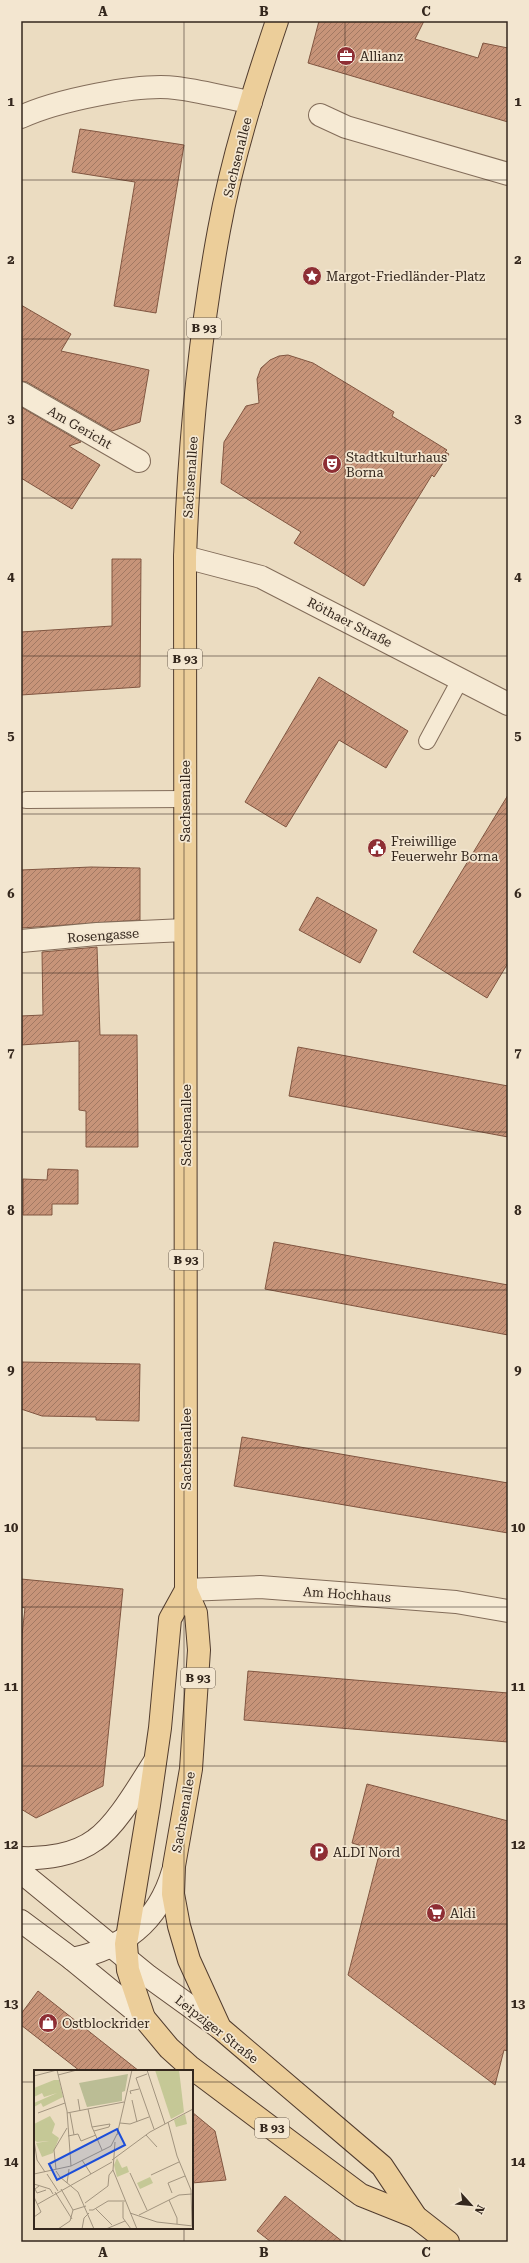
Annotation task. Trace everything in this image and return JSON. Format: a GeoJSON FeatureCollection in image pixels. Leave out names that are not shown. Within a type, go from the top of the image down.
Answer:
{"type":"FeatureCollection","features":[{"type":"Feature","properties":{"kind":"main road","name":"Sachsenallee"},"geometry":{"type":"LineString","coordinates":[[220,2028],[189,1960],[179,1926],[173,1894],[174,1866],[190,1769],[199,1650],[196,1613],[186,1590],[185,557],[198,366],[219,230],[251,102],[277,21]]}},
{"type":"Feature","properties":{"kind":"main road","name":"Sachsenallee"},"geometry":{"type":"LineString","coordinates":[[144,2018],[122,1948],[155,1761],[170,1619],[186,1590]]}},
{"type":"Feature","properties":{"kind":"main road","name":"Leipziger Straße"},"geometry":{"type":"LineString","coordinates":[[144,2018],[169,2048],[189,2066],[361,2195],[416,2217],[448,2242]]}},
{"type":"Feature","properties":{"kind":"main road","name":"Leipziger Straße"},"geometry":{"type":"LineString","coordinates":[[220,2028],[382,2166],[416,2217]]}},
{"type":"Feature","properties":{"kind":"street"},"geometry":{"type":"LineString","coordinates":[[21,117],[34,111],[106,94],[156,87],[176,88],[251,102]]}},
{"type":"Feature","properties":{"kind":"street"},"geometry":{"type":"LineString","coordinates":[[320,115],[346,127],[508,174]]}},
{"type":"Feature","properties":{"kind":"street","name":"Am Gericht"},"geometry":{"type":"LineString","coordinates":[[21,393],[139,461]]}},
{"type":"Feature","properties":{"kind":"street","name":"Röthaer Straße"},"geometry":{"type":"LineString","coordinates":[[185,557],[262,577],[508,704]]}},
{"type":"Feature","properties":{"kind":"street","name":"Rosengasse"},"geometry":{"type":"LineString","coordinates":[[21,941],[97,934],[185,930]]}},
{"type":"Feature","properties":{"kind":"street","name":"Am Hochhaus"},"geometry":{"type":"LineString","coordinates":[[186,1590],[260,1587],[456,1602],[508,1611]]}},
{"type":"Feature","properties":{"kind":"street"},"geometry":{"type":"LineString","coordinates":[[21,1858],[55,1855],[69,1852],[95,1840],[121,1812],[155,1761]]}},
{"type":"Feature","properties":{"kind":"street","name":"B 93"},"geometry":{"type":"LineString","coordinates":[[72,1959],[122,1948],[149,1918],[160,1903],[168,1887],[174,1866]]}},
{"type":"Feature","properties":{"kind":"street","name":"Leipziger Straße"},"geometry":{"type":"LineString","coordinates":[[21,1872],[122,1948],[190,2008],[220,2028]]}},
{"type":"Feature","properties":{"kind":"street","name":"Leipziger Straße"},"geometry":{"type":"LineString","coordinates":[[21,1921],[72,1959],[144,2018]]}},
{"type":"Feature","properties":{"kind":"lane"},"geometry":{"type":"LineString","coordinates":[[427,741],[460,680]]}},
{"type":"Feature","properties":{"kind":"lane"},"geometry":{"type":"LineString","coordinates":[[26,800],[186,799]]}},
{"type":"Feature","properties":{"kind":"building"},"geometry":{"type":"Polygon","coordinates":[[[319,21],[424,21],[415,39],[478,58],[483,43],[508,48],[508,122],[308,63],[319,21]]]}},
{"type":"Feature","properties":{"kind":"building"},"geometry":{"type":"Polygon","coordinates":[[[80,129],[184,145],[156,313],[114,306],[135,182],[72,172],[80,129]]]}},
{"type":"Feature","properties":{"kind":"building"},"geometry":{"type":"Polygon","coordinates":[[[21,305],[71,334],[61,351],[149,370],[140,422],[112,431],[27,382],[21,381],[21,305]]]}},
{"type":"Feature","properties":{"kind":"building","name":"Stadtkulturhaus Borna"},"geometry":{"type":"Polygon","coordinates":[[[288,355],[313,363],[394,412],[392,416],[447,450],[445,452],[449,454],[434,477],[432,475],[364,586],[294,543],[301,532],[221,483],[224,442],[246,406],[259,403],[257,379],[261,368],[270,360],[279,356],[288,355]]]}},
{"type":"Feature","properties":{"kind":"building"},"geometry":{"type":"Polygon","coordinates":[[[21,407],[81,442],[69,446],[100,465],[72,509],[21,478],[21,407]]]}},
{"type":"Feature","properties":{"kind":"building"},"geometry":{"type":"Polygon","coordinates":[[[112,559],[141,559],[140,687],[21,695],[21,632],[112,626],[112,559]]]}},
{"type":"Feature","properties":{"kind":"building"},"geometry":{"type":"Polygon","coordinates":[[[319,677],[408,731],[386,768],[339,740],[286,827],[245,802],[319,677]]]}},
{"type":"Feature","properties":{"kind":"building"},"geometry":{"type":"Polygon","coordinates":[[[508,795],[508,963],[487,998],[413,952],[508,795]]]}},
{"type":"Feature","properties":{"kind":"building"},"geometry":{"type":"Polygon","coordinates":[[[91,867],[140,868],[140,920],[21,928],[21,870],[91,867]]]}},
{"type":"Feature","properties":{"kind":"building"},"geometry":{"type":"Polygon","coordinates":[[[317,897],[377,930],[360,963],[299,930],[317,897]]]}},
{"type":"Feature","properties":{"kind":"building"},"geometry":{"type":"Polygon","coordinates":[[[97,947],[100,1035],[137,1035],[138,1147],[86,1147],[86,1111],[79,1110],[79,1041],[21,1045],[21,1016],[43,1015],[42,952],[97,947]]]}},
{"type":"Feature","properties":{"kind":"building"},"geometry":{"type":"Polygon","coordinates":[[[298,1047],[508,1086],[508,1137],[289,1096],[298,1047]]]}},
{"type":"Feature","properties":{"kind":"building"},"geometry":{"type":"Polygon","coordinates":[[[48,1169],[78,1170],[78,1204],[52,1204],[52,1215],[23,1215],[23,1179],[47,1180],[48,1169]]]}},
{"type":"Feature","properties":{"kind":"building"},"geometry":{"type":"Polygon","coordinates":[[[274,1242],[508,1285],[508,1335],[265,1289],[274,1242]]]}},
{"type":"Feature","properties":{"kind":"building"},"geometry":{"type":"Polygon","coordinates":[[[21,1362],[140,1364],[139,1421],[96,1420],[96,1417],[42,1416],[21,1409],[21,1362]]]}},
{"type":"Feature","properties":{"kind":"building"},"geometry":{"type":"Polygon","coordinates":[[[242,1437],[508,1483],[508,1533],[234,1486],[242,1437]]]}},
{"type":"Feature","properties":{"kind":"building"},"geometry":{"type":"Polygon","coordinates":[[[21,1579],[123,1589],[103,1786],[36,1818],[21,1809],[21,1644],[25,1608],[21,1607],[21,1579]]]}},
{"type":"Feature","properties":{"kind":"building"},"geometry":{"type":"Polygon","coordinates":[[[248,1671],[508,1693],[508,1742],[244,1720],[248,1671]]]}},
{"type":"Feature","properties":{"kind":"building","name":"Aldi"},"geometry":{"type":"Polygon","coordinates":[[[367,1784],[508,1821],[508,2051],[504,2050],[495,2085],[348,1975],[380,1851],[352,1843],[367,1784]]]}},
{"type":"Feature","properties":{"kind":"building"},"geometry":{"type":"Polygon","coordinates":[[[38,1991],[138,2070],[79,2070],[21,2025],[21,2014],[38,1991]]]}},
{"type":"Feature","properties":{"kind":"building"},"geometry":{"type":"Polygon","coordinates":[[[193,2113],[215,2131],[226,2180],[193,2183],[193,2113]]]}},
{"type":"Feature","properties":{"kind":"building"},"geometry":{"type":"Polygon","coordinates":[[[285,2196],[343,2242],[271,2242],[257,2231],[285,2196]]]}},
{"type":"Feature","properties":{"kind":"place","name":"Allianz"},"geometry":{"type":"Point","coordinates":[346,56]}},
{"type":"Feature","properties":{"kind":"place","name":"Margot-Friedländer-Platz"},"geometry":{"type":"Point","coordinates":[312,276]}},
{"type":"Feature","properties":{"kind":"place","name":"Stadtkulturhaus Borna"},"geometry":{"type":"Point","coordinates":[332,464]}},
{"type":"Feature","properties":{"kind":"place","name":"Freiwillige Feuerwehr Borna"},"geometry":{"type":"Point","coordinates":[377,848]}},
{"type":"Feature","properties":{"kind":"place","name":"ALDI Nord"},"geometry":{"type":"Point","coordinates":[319,1852]}},
{"type":"Feature","properties":{"kind":"place","name":"Aldi"},"geometry":{"type":"Point","coordinates":[436,1913]}},
{"type":"Feature","properties":{"kind":"place","name":"Ostblockrider"},"geometry":{"type":"Point","coordinates":[48,2023]}}]}
